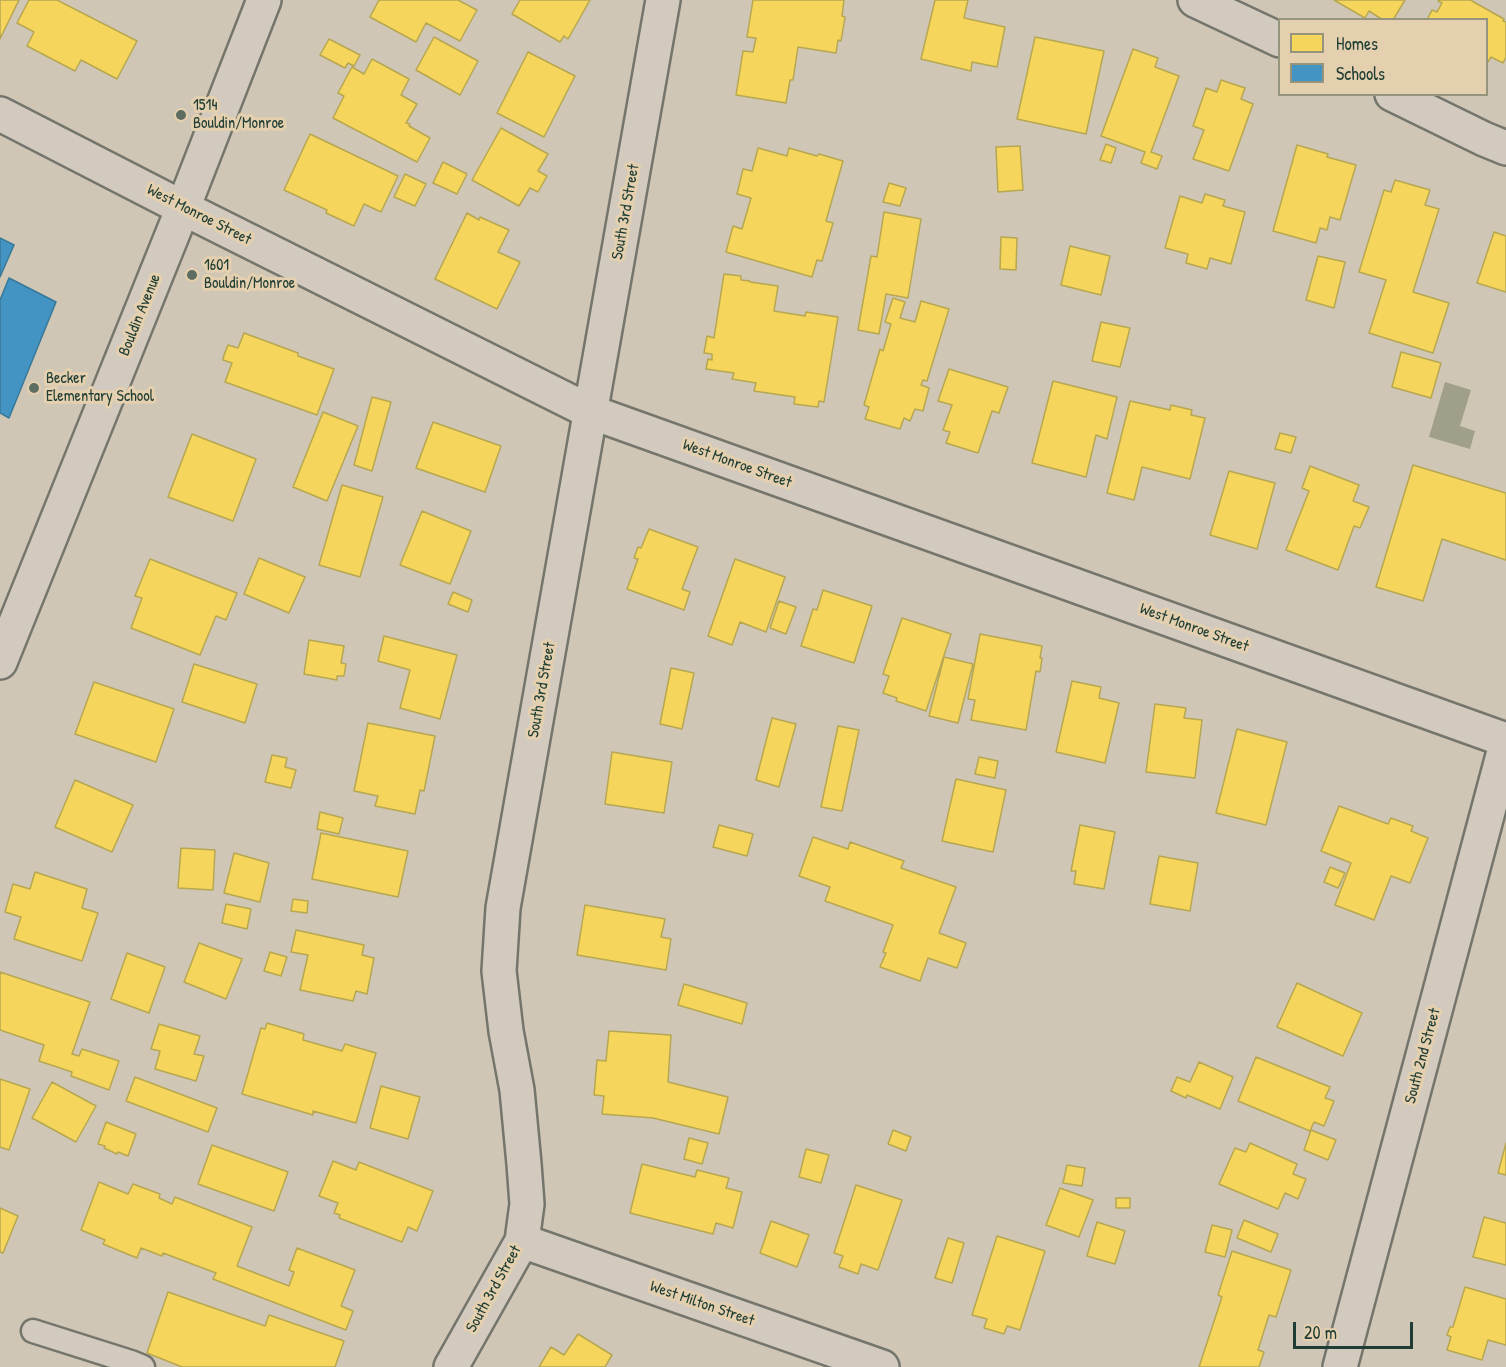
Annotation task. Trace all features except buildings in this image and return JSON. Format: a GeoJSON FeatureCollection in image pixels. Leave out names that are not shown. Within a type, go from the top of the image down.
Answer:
{"type":"FeatureCollection","features":[{"type":"Feature","properties":{"kind":"street","name":"Bouldin Avenue"},"geometry":{"type":"LineString","coordinates":[[0,662],[183,208],[264,0]]}},
{"type":"Feature","properties":{"kind":"street","name":"South 3rd Street"},"geometry":{"type":"LineString","coordinates":[[451,1367],[522,1241],[527,1204],[524,1164],[517,1090],[506,1030],[499,971],[503,908],[663,0]]}},
{"type":"Feature","properties":{"kind":"street"},"geometry":{"type":"LineString","coordinates":[[1206,2],[1278,39]]}},
{"type":"Feature","properties":{"kind":"street"},"geometry":{"type":"LineString","coordinates":[[1396,96],[1506,148]]}},
{"type":"Feature","properties":{"kind":"street","name":"West Monroe Street"},"geometry":{"type":"LineString","coordinates":[[0,114],[591,412],[1506,742]]}},
{"type":"Feature","properties":{"kind":"street","name":"South 2nd Street"},"geometry":{"type":"LineString","coordinates":[[1340,1367],[1506,742]]}},
{"type":"Feature","properties":{"kind":"street","name":"West Milton Street"},"geometry":{"type":"LineString","coordinates":[[522,1241],[882,1367]]}},
{"type":"Feature","properties":{"kind":"lane"},"geometry":{"type":"LineString","coordinates":[[33,1331],[143,1367]]}},
{"type":"Feature","properties":{"kind":"shaded area"},"geometry":{"type":"Polygon","coordinates":[[[1445,382],[1471,390],[1460,426],[1475,431],[1470,449],[1429,437],[1445,382]]]}},
{"type":"Feature","properties":{"kind":"place","name":"1514 Bouldin/Monroe"},"geometry":{"type":"Point","coordinates":[181,115]}},
{"type":"Feature","properties":{"kind":"place","name":"1601 Bouldin/Monroe"},"geometry":{"type":"Point","coordinates":[192,275]}},
{"type":"Feature","properties":{"kind":"place","name":"Becker Elementary School"},"geometry":{"type":"Point","coordinates":[34,388]}}]}
